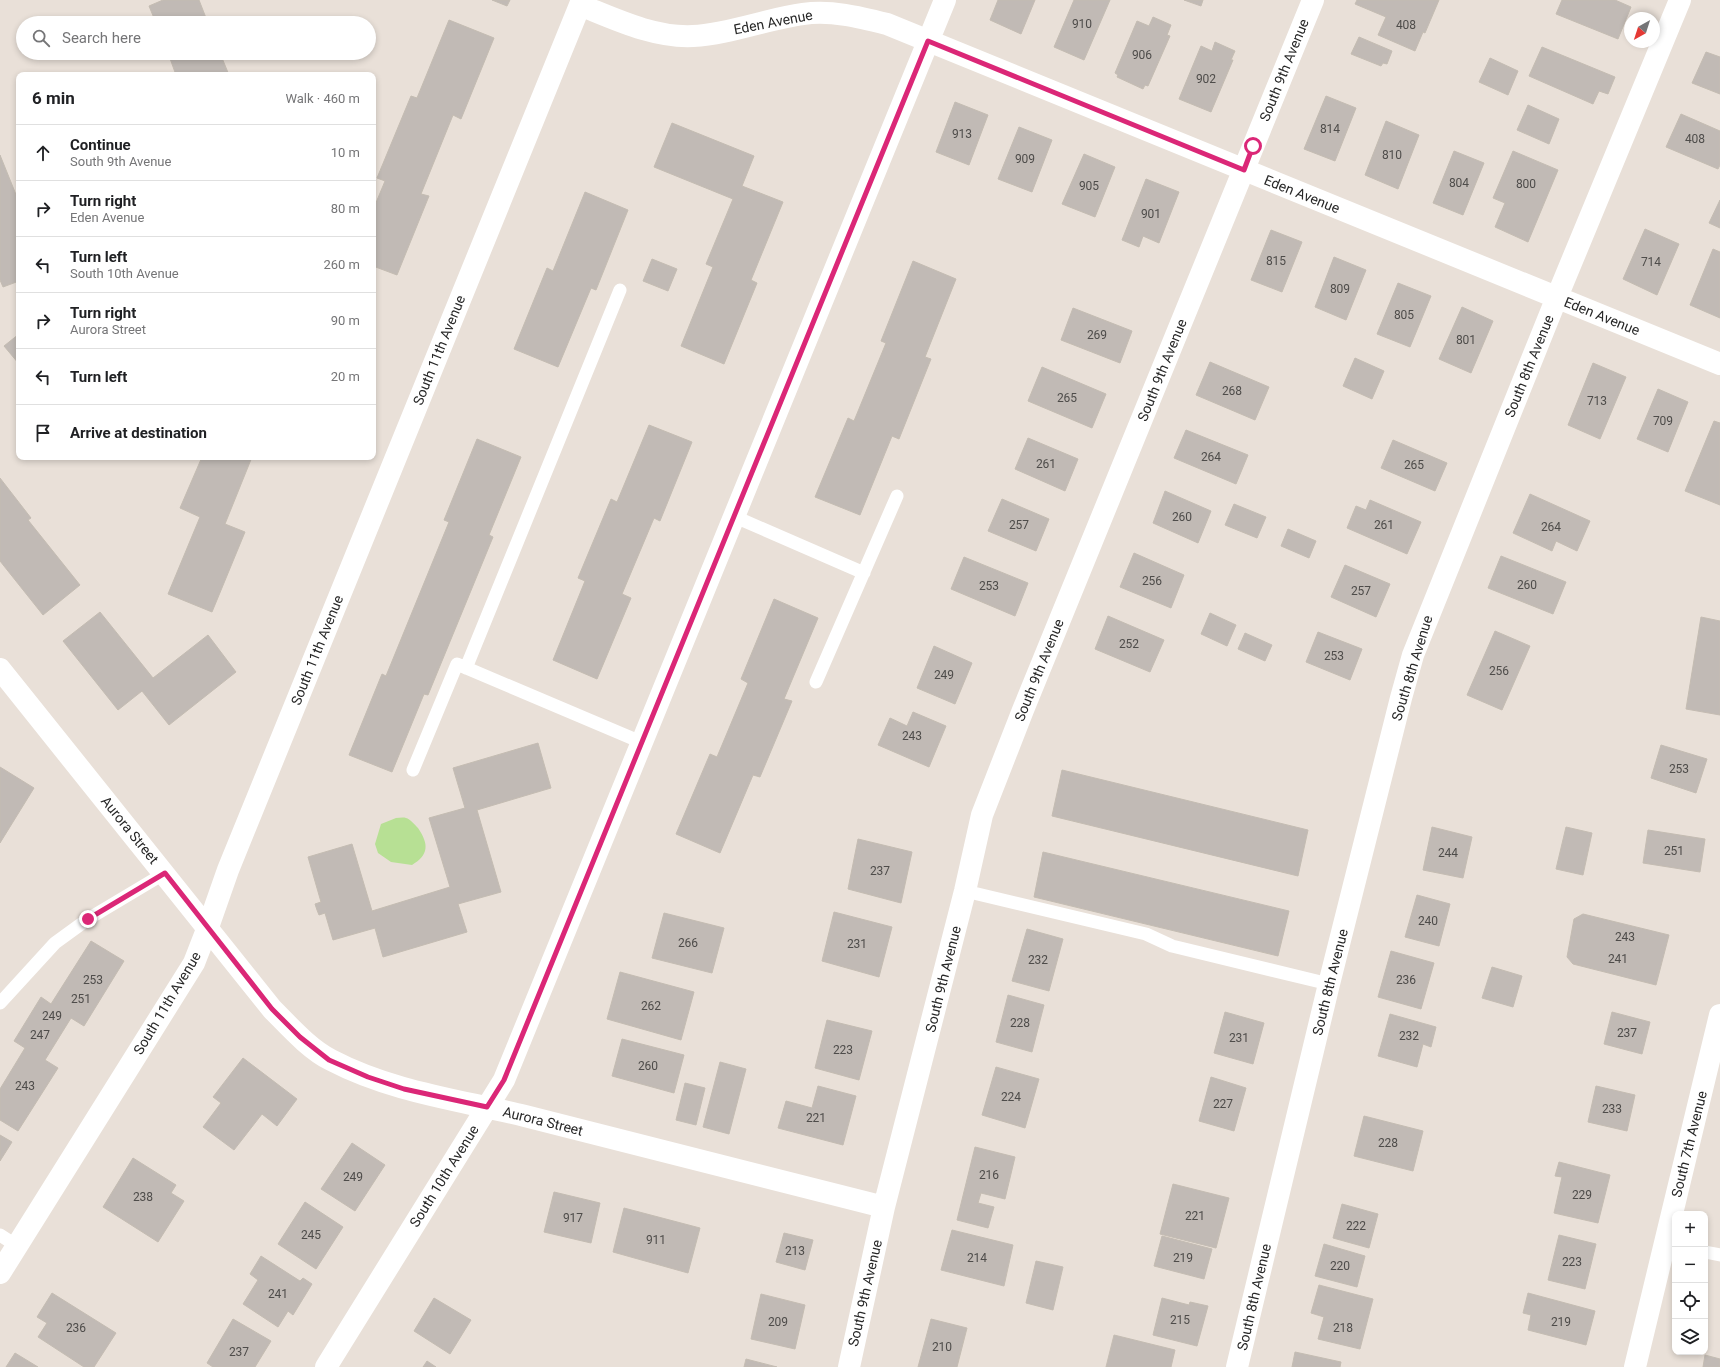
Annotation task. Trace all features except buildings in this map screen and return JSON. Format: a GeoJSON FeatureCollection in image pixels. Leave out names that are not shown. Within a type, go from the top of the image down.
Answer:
{"type":"FeatureCollection","features":[{"type":"Feature","properties":{"kind":"street","name":"South 10th Avenue"},"geometry":{"type":"LineString","coordinates":[[326,1367],[504,1080],[945,0]]}},
{"type":"Feature","properties":{"kind":"street","name":"South 9th Avenue"},"geometry":{"type":"LineString","coordinates":[[849,1367],[884,1207],[965,891],[982,816],[994,780],[1313,0]]}},
{"type":"Feature","properties":{"kind":"street","name":"South 8th Avenue"},"geometry":{"type":"LineString","coordinates":[[1237,1367],[1329,984],[1413,654],[1557,297],[1680,0]]}},
{"type":"Feature","properties":{"kind":"street","name":"Eden Avenue"},"geometry":{"type":"LineString","coordinates":[[581,2],[638,28],[692,36],[718,33],[804,14],[830,13],[857,16],[887,24],[1720,364]]}},
{"type":"Feature","properties":{"kind":"street","name":"South 11th Avenue"},"geometry":{"type":"LineString","coordinates":[[0,1273],[9,1240],[194,963],[228,870],[581,2]]}},
{"type":"Feature","properties":{"kind":"street","name":"Aurora Street"},"geometry":{"type":"LineString","coordinates":[[1,670],[165,873],[272,1009],[300,1037],[329,1060],[368,1077],[404,1089],[487,1107],[884,1207]]}},
{"type":"Feature","properties":{"kind":"street","name":"South 7th Avenue"},"geometry":{"type":"LineString","coordinates":[[1635,1367],[1670,1244],[1719,1024]]}},
{"type":"Feature","properties":{"kind":"lane"},"geometry":{"type":"LineString","coordinates":[[466,668],[620,290]]}},
{"type":"Feature","properties":{"kind":"lane"},"geometry":{"type":"LineString","coordinates":[[816,682],[897,496]]}},
{"type":"Feature","properties":{"kind":"lane"},"geometry":{"type":"LineString","coordinates":[[734,516],[864,573]]}},
{"type":"Feature","properties":{"kind":"lane"},"geometry":{"type":"LineString","coordinates":[[413,770],[457,664],[641,742]]}},
{"type":"Feature","properties":{"kind":"lane"},"geometry":{"type":"LineString","coordinates":[[0,1003],[55,943],[88,919],[165,873]]}},
{"type":"Feature","properties":{"kind":"lane"},"geometry":{"type":"LineString","coordinates":[[965,891],[1146,934],[1172,946],[1329,984]]}},
{"type":"Feature","properties":{"kind":"lane"},"geometry":{"type":"LineString","coordinates":[[1708,1253],[1720,1255]]}},
{"type":"Feature","properties":{"kind":"green space"},"geometry":{"type":"Polygon","coordinates":[[[396,818],[405,818],[409,820],[418,828],[424,839],[426,849],[422,857],[412,865],[391,862],[378,853],[375,844],[381,824],[396,818]]]}},
{"type":"Feature","properties":{"kind":"route"},"geometry":{"type":"LineString","coordinates":[[88,919],[165,873],[272,1009],[300,1037],[329,1060],[368,1077],[404,1089],[487,1107],[504,1080],[928,41],[1244,170],[1253,146]]}}]}
